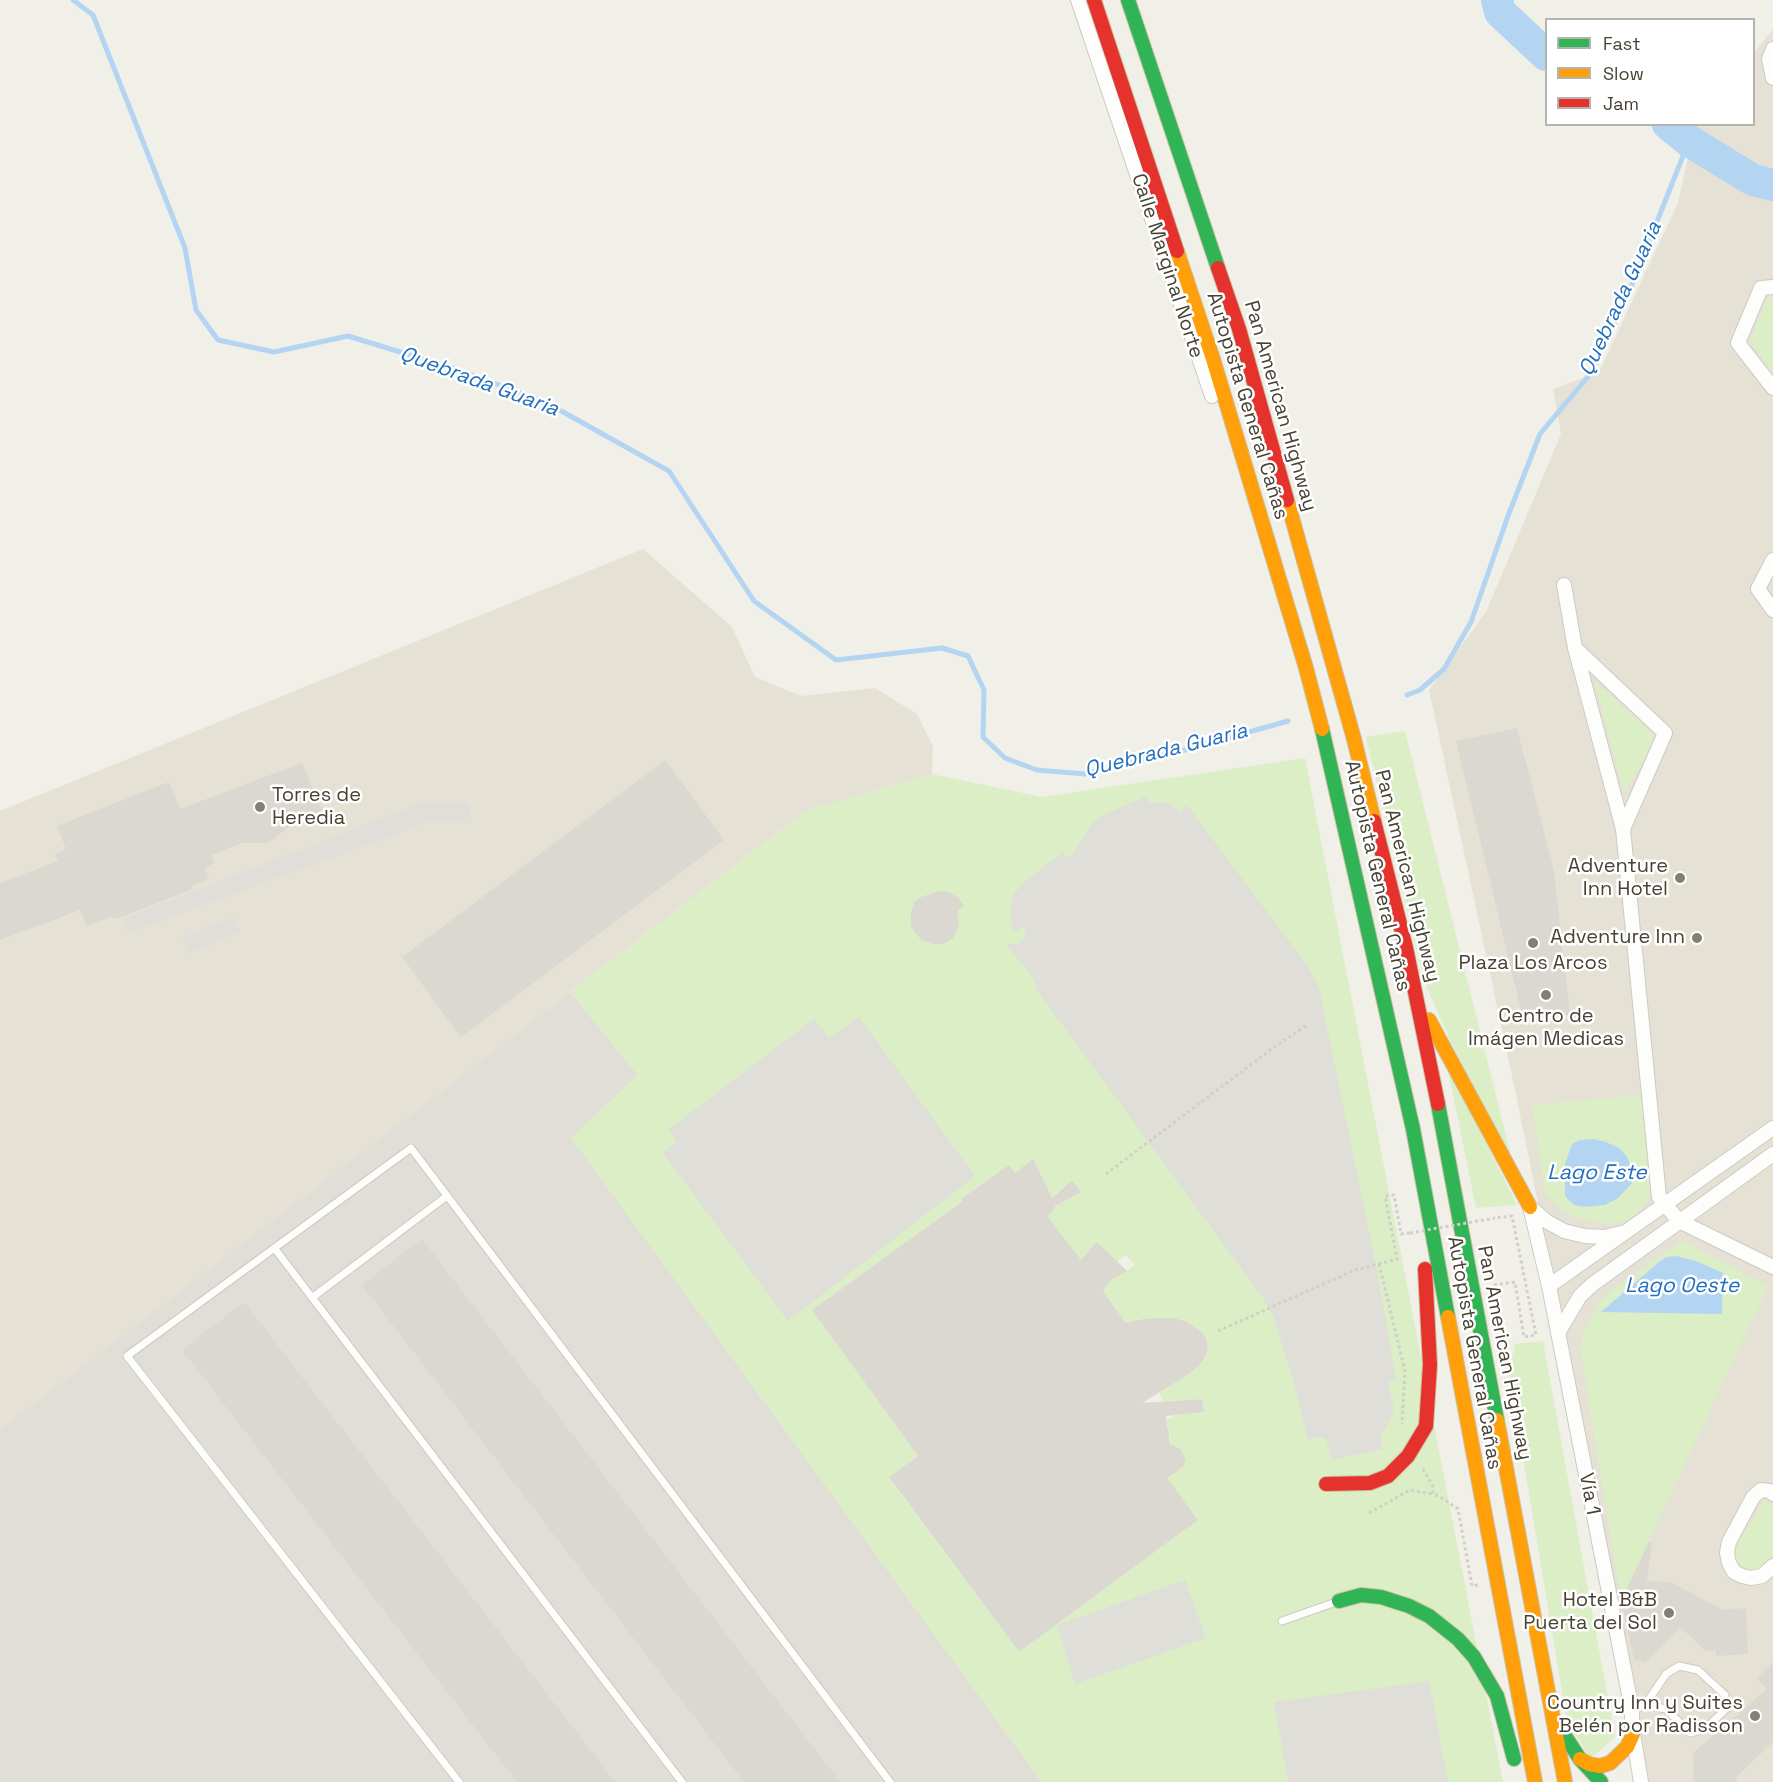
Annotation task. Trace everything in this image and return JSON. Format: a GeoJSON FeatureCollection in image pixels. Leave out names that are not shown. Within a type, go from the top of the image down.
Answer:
{"type":"FeatureCollection","features":[{"type":"Feature","properties":{"kind":"highway","name":"Autopista General Cañas"},"geometry":{"type":"LineString","coordinates":[[1095,0],[1213,358],[1328,747],[1413,1129],[1535,1782]]}},
{"type":"Feature","properties":{"kind":"highway","name":"Pan American Highway"},"geometry":{"type":"LineString","coordinates":[[1128,0],[1239,329],[1351,728],[1416,996],[1442,1122],[1565,1782]]}},
{"type":"Feature","properties":{"kind":"highway"},"geometry":{"type":"LineString","coordinates":[[1326,1484],[1370,1483],[1388,1476],[1400,1466],[1415,1447],[1426,1426],[1430,1365],[1424,1245],[1328,747]]}},
{"type":"Feature","properties":{"kind":"highway"},"geometry":{"type":"LineString","coordinates":[[1416,996],[1530,1207]]}},
{"type":"Feature","properties":{"kind":"highway"},"geometry":{"type":"LineString","coordinates":[[1339,1601],[1361,1595],[1409,1606],[1445,1627],[1458,1639],[1474,1657],[1497,1696],[1509,1732],[1517,1772]]}},
{"type":"Feature","properties":{"kind":"highway"},"geometry":{"type":"LineString","coordinates":[[1552,1714],[1580,1759],[1601,1782]]}},
{"type":"Feature","properties":{"kind":"highway"},"geometry":{"type":"LineString","coordinates":[[1580,1759],[1600,1766],[1610,1763],[1628,1747],[1633,1734]]}},
{"type":"Feature","properties":{"kind":"street","name":"Calle Marginal Norte"},"geometry":{"type":"LineString","coordinates":[[1078,0],[1202,370],[1264,529]]}},
{"type":"Feature","properties":{"kind":"street"},"geometry":{"type":"LineString","coordinates":[[1773,49],[1770,59],[1773,78]]}},
{"type":"Feature","properties":{"kind":"street"},"geometry":{"type":"LineString","coordinates":[[1773,287],[1761,288],[1738,343],[1773,388]]}},
{"type":"Feature","properties":{"kind":"street"},"geometry":{"type":"LineString","coordinates":[[1773,560],[1758,589],[1773,610]]}},
{"type":"Feature","properties":{"kind":"street"},"geometry":{"type":"LineString","coordinates":[[1564,585],[1575,648],[1623,829],[1659,1197],[1679,1221],[1773,1267]]}},
{"type":"Feature","properties":{"kind":"street"},"geometry":{"type":"LineString","coordinates":[[1575,648],[1665,734],[1623,829]]}},
{"type":"Feature","properties":{"kind":"street"},"geometry":{"type":"LineString","coordinates":[[1549,1286],[1773,1128]]}},
{"type":"Feature","properties":{"kind":"street"},"geometry":{"type":"LineString","coordinates":[[1557,1333],[1580,1296],[1593,1284],[1773,1154]]}},
{"type":"Feature","properties":{"kind":"street"},"geometry":{"type":"LineString","coordinates":[[1530,1207],[1546,1221],[1564,1231],[1585,1236],[1605,1237],[1626,1232]]}},
{"type":"Feature","properties":{"kind":"street","name":"Vía 1"},"geometry":{"type":"LineString","coordinates":[[1530,1207],[1549,1286],[1557,1333],[1638,1707],[1633,1734],[1641,1782]]}},
{"type":"Feature","properties":{"kind":"street"},"geometry":{"type":"LineString","coordinates":[[1773,1494],[1770,1491],[1761,1490],[1752,1497],[1729,1542],[1728,1553],[1729,1563],[1734,1572],[1742,1576],[1751,1578],[1762,1576],[1773,1566]]}},
{"type":"Feature","properties":{"kind":"lane"},"geometry":{"type":"LineString","coordinates":[[459,1782],[127,1356],[411,1148],[890,1782]]}},
{"type":"Feature","properties":{"kind":"lane"},"geometry":{"type":"LineString","coordinates":[[313,1297],[447,1196]]}},
{"type":"Feature","properties":{"kind":"lane"},"geometry":{"type":"LineString","coordinates":[[275,1249],[682,1782]]}},
{"type":"Feature","properties":{"kind":"lane"},"geometry":{"type":"LineString","coordinates":[[1282,1621],[1339,1601]]}},
{"type":"Feature","properties":{"kind":"lane"},"geometry":{"type":"LineString","coordinates":[[1679,1666],[1698,1670],[1725,1695],[1726,1709],[1705,1729],[1690,1732],[1666,1709],[1638,1707],[1666,1674],[1679,1666]]}},
{"type":"Feature","properties":{"kind":"path"},"geometry":{"type":"LineString","coordinates":[[1106,1174],[1270,1050],[1307,1025]]}},
{"type":"Feature","properties":{"kind":"path"},"geometry":{"type":"LineString","coordinates":[[1218,1331],[1355,1270],[1397,1259],[1385,1196],[1394,1195],[1401,1234],[1512,1216],[1536,1335],[1524,1337],[1515,1282],[1472,1288]]}},
{"type":"Feature","properties":{"kind":"path"},"geometry":{"type":"LineString","coordinates":[[1369,1513],[1410,1490],[1433,1494]]}},
{"type":"Feature","properties":{"kind":"shaded area"},"geometry":{"type":"Polygon","coordinates":[[[1773,29],[1773,1782],[1649,1782],[1595,1484],[1514,1085],[1429,690],[1486,612],[1561,434],[1553,389],[1599,372],[1678,203],[1695,126],[1755,126],[1755,52],[1773,29]]]}},
{"type":"Feature","properties":{"kind":"shaded area"},"geometry":{"type":"Polygon","coordinates":[[[643,549],[732,627],[755,677],[801,696],[875,688],[917,714],[933,746],[932,774],[806,811],[0,1429],[0,811],[643,549]]]}},
{"type":"Feature","properties":{"kind":"shaded area"},"geometry":{"type":"Polygon","coordinates":[[[1147,796],[1149,803],[1169,803],[1179,812],[1187,805],[1309,968],[1319,988],[1376,1265],[1396,1380],[1388,1383],[1394,1410],[1386,1429],[1380,1435],[1383,1449],[1332,1460],[1326,1439],[1320,1437],[1308,1439],[1273,1316],[1263,1298],[1036,989],[1034,979],[1006,944],[1017,944],[1024,938],[1025,927],[1013,932],[1010,912],[1014,894],[1023,883],[1063,852],[1067,858],[1072,855],[1092,824],[1103,815],[1147,796]]]}},
{"type":"Feature","properties":{"kind":"shaded area"},"geometry":{"type":"Polygon","coordinates":[[[423,802],[468,803],[472,823],[431,821],[128,933],[122,919],[423,802]]]}},
{"type":"Feature","properties":{"kind":"shaded area"},"geometry":{"type":"Polygon","coordinates":[[[233,917],[240,932],[189,953],[182,937],[233,917]]]}},
{"type":"Feature","properties":{"kind":"shaded area"},"geometry":{"type":"Polygon","coordinates":[[[570,992],[638,1075],[572,1138],[1042,1782],[0,1782],[0,1429],[570,992]]]}},
{"type":"Feature","properties":{"kind":"shaded area"},"geometry":{"type":"Polygon","coordinates":[[[859,1017],[975,1176],[788,1321],[663,1153],[677,1142],[668,1130],[814,1019],[829,1038],[859,1017]]]}},
{"type":"Feature","properties":{"kind":"shaded area"},"geometry":{"type":"Polygon","coordinates":[[[1185,1580],[1206,1638],[1075,1684],[1057,1625],[1185,1580]]]}},
{"type":"Feature","properties":{"kind":"shaded area"},"geometry":{"type":"Polygon","coordinates":[[[1429,1681],[1448,1782],[1288,1782],[1274,1702],[1429,1681]]]}},
{"type":"Feature","properties":{"kind":"green space"},"geometry":{"type":"Polygon","coordinates":[[[1773,297],[1773,371],[1750,343],[1767,298],[1773,297]]]}},
{"type":"Feature","properties":{"kind":"green space"},"geometry":{"type":"Polygon","coordinates":[[[1595,682],[1652,735],[1653,746],[1624,793],[1595,682]]]}},
{"type":"Feature","properties":{"kind":"green space"},"geometry":{"type":"Polygon","coordinates":[[[1405,731],[1513,1164],[1449,1038],[1424,981],[1366,737],[1405,731]]]}},
{"type":"Feature","properties":{"kind":"green space"},"geometry":{"type":"Polygon","coordinates":[[[1305,758],[1503,1782],[1042,1782],[571,1138],[638,1075],[570,992],[806,811],[932,774],[1042,797],[1305,758]],[[1009,1165],[812,1310],[918,1456],[889,1478],[1019,1652],[1198,1520],[1162,1472],[1179,1470],[1186,1461],[1181,1449],[1171,1445],[1167,1420],[1176,1415],[1204,1412],[1202,1399],[1162,1401],[1158,1386],[1192,1372],[1203,1361],[1208,1350],[1203,1333],[1187,1322],[1175,1318],[1143,1319],[1126,1323],[1103,1291],[1111,1280],[1135,1265],[1126,1255],[1095,1280],[1048,1217],[1057,1206],[1081,1192],[1072,1180],[1040,1207],[1009,1165]]]}},
{"type":"Feature","properties":{"kind":"green space"},"geometry":{"type":"Polygon","coordinates":[[[1447,1065],[1517,1205],[1476,1208],[1447,1065]]]}},
{"type":"Feature","properties":{"kind":"green space"},"geometry":{"type":"Polygon","coordinates":[[[1643,1095],[1651,1183],[1648,1199],[1635,1215],[1620,1223],[1610,1224],[1580,1219],[1563,1210],[1546,1195],[1532,1105],[1643,1095]]]}},
{"type":"Feature","properties":{"kind":"green space"},"geometry":{"type":"Polygon","coordinates":[[[1682,1241],[1768,1286],[1621,1601],[1580,1347],[1584,1331],[1599,1302],[1612,1290],[1682,1241]]]}},
{"type":"Feature","properties":{"kind":"green space"},"geometry":{"type":"Polygon","coordinates":[[[1543,1341],[1615,1737],[1591,1758],[1567,1722],[1509,1373],[1515,1344],[1543,1341]]]}},
{"type":"Feature","properties":{"kind":"green space"},"geometry":{"type":"Polygon","coordinates":[[[1766,1498],[1773,1507],[1773,1557],[1757,1571],[1752,1572],[1739,1564],[1734,1558],[1733,1550],[1766,1498]]]}},
{"type":"Feature","properties":{"kind":"water","name":"Lago Este"},"geometry":{"type":"Polygon","coordinates":[[[1593,1139],[1619,1148],[1627,1157],[1631,1167],[1632,1183],[1618,1198],[1605,1205],[1584,1207],[1574,1205],[1565,1196],[1565,1164],[1572,1144],[1580,1140],[1593,1139]]]}},
{"type":"Feature","properties":{"kind":"water","name":"Lago Oeste"},"geometry":{"type":"Polygon","coordinates":[[[1676,1256],[1696,1261],[1723,1273],[1722,1314],[1601,1312],[1659,1262],[1666,1257],[1676,1256]]]}},
{"type":"Feature","properties":{"kind":"building","name":"Plaza Los Arcos"},"geometry":{"type":"Polygon","coordinates":[[[1517,728],[1554,871],[1570,1015],[1523,1018],[1456,741],[1517,728]]]}},
{"type":"Feature","properties":{"kind":"building"},"geometry":{"type":"Polygon","coordinates":[[[665,760],[724,840],[461,1037],[402,957],[665,760]]]}},
{"type":"Feature","properties":{"kind":"building"},"geometry":{"type":"Polygon","coordinates":[[[302,763],[322,811],[298,820],[268,843],[242,843],[211,855],[214,863],[205,868],[209,879],[191,886],[193,889],[116,919],[111,917],[87,926],[80,910],[0,940],[0,883],[58,861],[55,854],[66,849],[57,826],[169,782],[180,809],[302,763]]]}},
{"type":"Feature","properties":{"kind":"building"},"geometry":{"type":"Polygon","coordinates":[[[940,891],[957,897],[964,905],[957,911],[959,927],[953,938],[944,944],[933,944],[922,940],[916,934],[911,926],[911,914],[914,902],[921,897],[940,891]]]}},
{"type":"Feature","properties":{"kind":"building"},"geometry":{"type":"Polygon","coordinates":[[[1033,1159],[1052,1198],[1072,1180],[1081,1192],[1056,1206],[1048,1217],[1081,1260],[1097,1242],[1127,1271],[1111,1280],[1103,1291],[1126,1323],[1143,1319],[1175,1318],[1187,1322],[1203,1333],[1208,1350],[1203,1361],[1192,1372],[1142,1403],[1202,1399],[1204,1412],[1166,1416],[1170,1444],[1181,1449],[1186,1461],[1183,1467],[1167,1478],[1198,1520],[1019,1652],[889,1477],[918,1456],[812,1310],[1009,1165],[1015,1173],[1033,1159]]]}},
{"type":"Feature","properties":{"kind":"building"},"geometry":{"type":"Polygon","coordinates":[[[422,1239],[840,1782],[744,1782],[362,1285],[422,1239]]]}},
{"type":"Feature","properties":{"kind":"building"},"geometry":{"type":"Polygon","coordinates":[[[244,1302],[615,1782],[517,1782],[182,1350],[244,1302]]]}},
{"type":"Feature","properties":{"kind":"building","name":"Hotel B&B Puerta del Sol"},"geometry":{"type":"Polygon","coordinates":[[[1649,1542],[1652,1543],[1647,1581],[1671,1582],[1723,1610],[1746,1608],[1748,1654],[1716,1656],[1716,1651],[1706,1651],[1680,1627],[1645,1663],[1634,1659],[1621,1601],[1649,1542]]]}},
{"type":"Feature","properties":{"kind":"building","name":"Country Inn y Suites Belén por Radisson"},"geometry":{"type":"Polygon","coordinates":[[[1773,1662],[1773,1742],[1736,1777],[1737,1782],[1694,1782],[1693,1753],[1767,1689],[1757,1678],[1773,1662]]]}},
{"type":"Feature","properties":{"kind":"waterway","name":"Quebrada Guaria"},"geometry":{"type":"LineString","coordinates":[[73,0],[93,15],[185,248],[196,310],[218,340],[274,352],[348,336],[456,369],[547,403],[669,471],[754,601],[836,660],[942,648],[968,656],[984,690],[983,737],[1005,758],[1037,770],[1085,774],[1189,749],[1288,721]]}},
{"type":"Feature","properties":{"kind":"waterway"},"geometry":{"type":"LineString","coordinates":[[1497,0],[1500,12],[1545,54]]}},
{"type":"Feature","properties":{"kind":"waterway"},"geometry":{"type":"LineString","coordinates":[[1670,126],[1689,141],[1753,180],[1773,185]]}},
{"type":"Feature","properties":{"kind":"waterway","name":"Quebrada Guaria"},"geometry":{"type":"LineString","coordinates":[[1407,695],[1420,690],[1444,669],[1471,622],[1540,434],[1591,373],[1629,292],[1689,141]]}},
{"type":"Feature","properties":{"kind":"traffic: fast"},"geometry":{"type":"LineString","coordinates":[[1128,0],[1218,268]]}},
{"type":"Feature","properties":{"kind":"traffic: fast"},"geometry":{"type":"LineString","coordinates":[[1322,729],[1413,1129],[1448,1317]]}},
{"type":"Feature","properties":{"kind":"traffic: fast"},"geometry":{"type":"LineString","coordinates":[[1438,1104],[1497,1420]]}},
{"type":"Feature","properties":{"kind":"traffic: fast"},"geometry":{"type":"LineString","coordinates":[[1339,1601],[1361,1595],[1381,1597],[1409,1606],[1429,1616],[1458,1639],[1474,1657],[1497,1696],[1514,1759]]}},
{"type":"Feature","properties":{"kind":"traffic: fast"},"geometry":{"type":"LineString","coordinates":[[1559,1727],[1580,1759],[1601,1782]]}},
{"type":"Feature","properties":{"kind":"traffic: slow"},"geometry":{"type":"LineString","coordinates":[[1177,251],[1213,359],[1306,668],[1322,729]]}},
{"type":"Feature","properties":{"kind":"traffic: slow"},"geometry":{"type":"LineString","coordinates":[[1287,500],[1354,739],[1374,821]]}},
{"type":"Feature","properties":{"kind":"traffic: slow"},"geometry":{"type":"LineString","coordinates":[[1429,1020],[1530,1207]]}},
{"type":"Feature","properties":{"kind":"traffic: slow"},"geometry":{"type":"LineString","coordinates":[[1448,1317],[1535,1782]]}},
{"type":"Feature","properties":{"kind":"traffic: slow"},"geometry":{"type":"LineString","coordinates":[[1497,1420],[1565,1782]]}},
{"type":"Feature","properties":{"kind":"traffic: slow"},"geometry":{"type":"LineString","coordinates":[[1580,1759],[1600,1766],[1610,1763],[1627,1747],[1633,1734]]}},
{"type":"Feature","properties":{"kind":"traffic: jam"},"geometry":{"type":"LineString","coordinates":[[1094,0],[1177,251]]}},
{"type":"Feature","properties":{"kind":"traffic: jam"},"geometry":{"type":"LineString","coordinates":[[1218,268],[1239,329],[1287,500]]}},
{"type":"Feature","properties":{"kind":"traffic: jam"},"geometry":{"type":"LineString","coordinates":[[1374,821],[1406,948],[1438,1104]]}},
{"type":"Feature","properties":{"kind":"traffic: jam"},"geometry":{"type":"LineString","coordinates":[[1326,1484],[1370,1483],[1388,1476],[1408,1456],[1426,1426],[1430,1365],[1425,1269]]}},
{"type":"Feature","properties":{"kind":"place","name":"Torres de Heredia"},"geometry":{"type":"Point","coordinates":[260,807]}},
{"type":"Feature","properties":{"kind":"place","name":"Adventure Inn Hotel"},"geometry":{"type":"Point","coordinates":[1680,878]}},
{"type":"Feature","properties":{"kind":"place","name":"Adventure Inn"},"geometry":{"type":"Point","coordinates":[1697,938]}},
{"type":"Feature","properties":{"kind":"place","name":"Plaza Los Arcos"},"geometry":{"type":"Point","coordinates":[1533,943]}},
{"type":"Feature","properties":{"kind":"place","name":"Centro de Imágen Medicas"},"geometry":{"type":"Point","coordinates":[1546,995]}},
{"type":"Feature","properties":{"kind":"place","name":"Hotel B&B Puerta del Sol"},"geometry":{"type":"Point","coordinates":[1669,1613]}},
{"type":"Feature","properties":{"kind":"place","name":"Country Inn y Suites Belén por Radisson"},"geometry":{"type":"Point","coordinates":[1755,1716]}}]}
